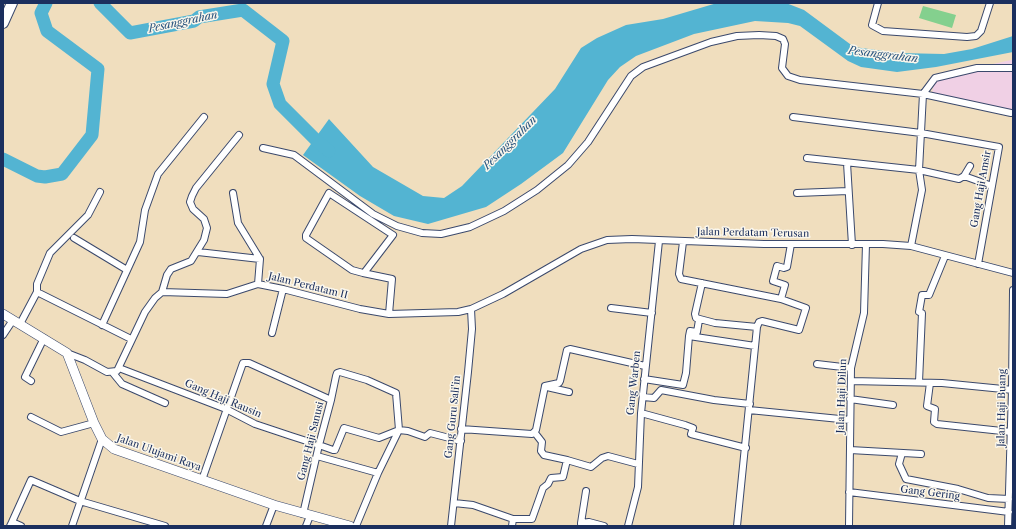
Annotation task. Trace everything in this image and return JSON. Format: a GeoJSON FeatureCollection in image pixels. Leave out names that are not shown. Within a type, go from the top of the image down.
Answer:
{"type":"FeatureCollection","features":[{"type":"Feature","properties":{"kind":"main road"},"geometry":{"type":"LineString","coordinates":[[3,23],[12,3]]}},
{"type":"Feature","properties":{"kind":"street"},"geometry":{"type":"LineString","coordinates":[[878,3],[872,25],[884,31],[967,37],[976,36],[981,31],[990,3]]}},
{"type":"Feature","properties":{"kind":"street"},"geometry":{"type":"LineString","coordinates":[[263,148],[294,156],[373,214],[397,226],[422,233],[441,234],[470,227],[504,211],[538,190],[568,165],[588,142],[631,76],[643,67],[711,42],[737,36],[776,36],[785,41],[782,68],[788,76],[800,80],[923,94],[1011,113]]}},
{"type":"Feature","properties":{"kind":"street"},"geometry":{"type":"LineString","coordinates":[[912,246],[922,190],[919,170],[923,94],[935,78],[977,68],[1013,68]]}},
{"type":"Feature","properties":{"kind":"street"},"geometry":{"type":"LineString","coordinates":[[102,325],[140,242],[146,210],[158,174],[204,117]]}},
{"type":"Feature","properties":{"kind":"street"},"geometry":{"type":"LineString","coordinates":[[792,117],[921,133]]}},
{"type":"Feature","properties":{"kind":"street","name":"Gang Haji Amsir"},"geometry":{"type":"LineString","coordinates":[[921,133],[999,147],[978,264]]}},
{"type":"Feature","properties":{"kind":"street"},"geometry":{"type":"LineString","coordinates":[[114,373],[119,368],[131,340],[149,305],[162,292],[167,275],[171,269],[191,261],[198,252],[204,240],[207,228],[204,219],[193,209],[190,202],[192,196],[196,188],[239,135]]}},
{"type":"Feature","properties":{"kind":"street"},"geometry":{"type":"LineString","coordinates":[[807,158],[919,170],[959,179],[964,176],[970,166]]}},
{"type":"Feature","properties":{"kind":"street"},"geometry":{"type":"LineString","coordinates":[[847,163],[852,244]]}},
{"type":"Feature","properties":{"kind":"street"},"geometry":{"type":"LineString","coordinates":[[964,176],[992,186]]}},
{"type":"Feature","properties":{"kind":"street"},"geometry":{"type":"LineString","coordinates":[[797,193],[848,191]]}},
{"type":"Feature","properties":{"kind":"street"},"geometry":{"type":"LineString","coordinates":[[3,335],[16,322],[36,292],[37,284],[50,253],[88,215],[100,192]]}},
{"type":"Feature","properties":{"kind":"street"},"geometry":{"type":"LineString","coordinates":[[234,193],[238,222],[260,259],[258,284]]}},
{"type":"Feature","properties":{"kind":"street"},"geometry":{"type":"LineString","coordinates":[[364,273],[393,235],[329,193],[306,235],[306,238],[352,270],[364,273],[392,278],[389,314]]}},
{"type":"Feature","properties":{"kind":"street"},"geometry":{"type":"LineString","coordinates":[[74,238],[127,270]]}},
{"type":"Feature","properties":{"kind":"street","name":"Jalan Perdatam Terusan"},"geometry":{"type":"LineString","coordinates":[[503,294],[581,249],[607,240],[632,239],[683,242],[912,246],[1013,273]]}},
{"type":"Feature","properties":{"kind":"street","name":"Gang Warben"},"geometry":{"type":"LineString","coordinates":[[628,526],[638,487],[638,464],[645,366],[659,241]]}},
{"type":"Feature","properties":{"kind":"street"},"geometry":{"type":"LineString","coordinates":[[683,242],[680,278],[782,299],[806,307],[799,330],[762,321],[759,322],[757,327],[737,526]]}},
{"type":"Feature","properties":{"kind":"street"},"geometry":{"type":"LineString","coordinates":[[782,299],[785,285],[773,281],[777,266],[784,268],[787,267],[791,244]]}},
{"type":"Feature","properties":{"kind":"street","name":"Jalan Haji Dilun"},"geometry":{"type":"LineString","coordinates":[[849,526],[851,368],[864,313],[866,244]]}},
{"type":"Feature","properties":{"kind":"street"},"geometry":{"type":"LineString","coordinates":[[198,252],[260,259]]}},
{"type":"Feature","properties":{"kind":"street"},"geometry":{"type":"LineString","coordinates":[[919,382],[922,313],[919,312],[922,295],[929,295],[945,256]]}},
{"type":"Feature","properties":{"kind":"street"},"geometry":{"type":"LineString","coordinates":[[702,283],[695,314],[696,318],[699,320],[757,327]]}},
{"type":"Feature","properties":{"kind":"street","name":"Jalan Perdatam II"},"geometry":{"type":"LineString","coordinates":[[162,292],[227,294],[258,284],[360,309],[389,314],[447,313],[471,309],[503,294]]}},
{"type":"Feature","properties":{"kind":"street"},"geometry":{"type":"LineString","coordinates":[[272,333],[283,289]]}},
{"type":"Feature","properties":{"kind":"street","name":"Jalan Haji Buang"},"geometry":{"type":"LineString","coordinates":[[1008,526],[1013,390],[1013,290]]}},
{"type":"Feature","properties":{"kind":"street"},"geometry":{"type":"LineString","coordinates":[[36,292],[131,340]]}},
{"type":"Feature","properties":{"kind":"street"},"geometry":{"type":"LineString","coordinates":[[611,308],[652,313]]}},
{"type":"Feature","properties":{"kind":"street","name":"Gang Guru Sali'in"},"geometry":{"type":"LineString","coordinates":[[452,526],[461,429],[469,365],[471,309]]}},
{"type":"Feature","properties":{"kind":"street"},"geometry":{"type":"LineString","coordinates":[[3,314],[67,353],[85,360],[107,372],[114,373],[122,384],[165,403]]}},
{"type":"Feature","properties":{"kind":"street"},"geometry":{"type":"LineString","coordinates":[[644,380],[683,385],[686,373],[690,331],[697,332],[699,320]]}},
{"type":"Feature","properties":{"kind":"street"},"geometry":{"type":"LineString","coordinates":[[690,336],[755,346]]}},
{"type":"Feature","properties":{"kind":"street"},"geometry":{"type":"LineString","coordinates":[[31,381],[25,377],[44,338]]}},
{"type":"Feature","properties":{"kind":"street"},"geometry":{"type":"LineString","coordinates":[[545,386],[559,383],[568,350],[570,349],[645,366]]}},
{"type":"Feature","properties":{"kind":"street","name":"Jalan Ulujami Raya"},"geometry":{"type":"LineString","coordinates":[[67,353],[94,423],[102,439],[114,449],[274,505],[337,524],[350,526]]}},
{"type":"Feature","properties":{"kind":"street"},"geometry":{"type":"LineString","coordinates":[[202,480],[243,363],[249,363],[331,400]]}},
{"type":"Feature","properties":{"kind":"street"},"geometry":{"type":"LineString","coordinates":[[817,364],[851,368]]}},
{"type":"Feature","properties":{"kind":"street","name":"Gang Haji Rausin"},"geometry":{"type":"LineString","coordinates":[[119,368],[226,409],[255,424],[335,450],[344,428],[379,438],[399,430]]}},
{"type":"Feature","properties":{"kind":"street","name":"Gang Haji Sanusi"},"geometry":{"type":"LineString","coordinates":[[306,526],[306,515],[319,445],[337,373],[340,372],[367,380],[396,393],[399,430]]}},
{"type":"Feature","properties":{"kind":"street"},"geometry":{"type":"LineString","coordinates":[[851,381],[975,385],[1013,390]]}},
{"type":"Feature","properties":{"kind":"street"},"geometry":{"type":"LineString","coordinates":[[930,384],[927,406],[935,409],[934,422],[937,424],[1011,432]]}},
{"type":"Feature","properties":{"kind":"street"},"geometry":{"type":"LineString","coordinates":[[545,386],[569,392]]}},
{"type":"Feature","properties":{"kind":"street"},"geometry":{"type":"LineString","coordinates":[[545,386],[535,433],[542,442],[541,450],[544,455],[567,460],[588,467],[608,456],[638,464]]}},
{"type":"Feature","properties":{"kind":"street"},"geometry":{"type":"LineString","coordinates":[[643,397],[654,398],[661,390],[749,407],[850,420]]}},
{"type":"Feature","properties":{"kind":"street"},"geometry":{"type":"LineString","coordinates":[[850,399],[893,405]]}},
{"type":"Feature","properties":{"kind":"street"},"geometry":{"type":"LineString","coordinates":[[641,413],[685,425],[692,428],[691,434],[746,448]]}},
{"type":"Feature","properties":{"kind":"street"},"geometry":{"type":"LineString","coordinates":[[31,417],[61,432],[94,423]]}},
{"type":"Feature","properties":{"kind":"street"},"geometry":{"type":"LineString","coordinates":[[461,429],[529,435],[535,433]]}},
{"type":"Feature","properties":{"kind":"street"},"geometry":{"type":"LineString","coordinates":[[356,526],[378,473],[399,430],[408,431],[425,437],[430,434],[461,441]]}},
{"type":"Feature","properties":{"kind":"street"},"geometry":{"type":"LineString","coordinates":[[72,526],[102,439]]}},
{"type":"Feature","properties":{"kind":"street"},"geometry":{"type":"LineString","coordinates":[[850,450],[921,454]]}},
{"type":"Feature","properties":{"kind":"street"},"geometry":{"type":"LineString","coordinates":[[902,453],[899,464],[906,479],[958,489],[988,498],[1009,499]]}},
{"type":"Feature","properties":{"kind":"street"},"geometry":{"type":"LineString","coordinates":[[317,456],[378,473]]}},
{"type":"Feature","properties":{"kind":"street"},"geometry":{"type":"LineString","coordinates":[[454,503],[473,505],[512,523],[532,519],[543,488],[548,484],[551,478],[563,478],[567,460]]}},
{"type":"Feature","properties":{"kind":"street"},"geometry":{"type":"LineString","coordinates":[[21,526],[11,524],[31,480],[80,501],[165,526]]}},
{"type":"Feature","properties":{"kind":"street"},"geometry":{"type":"LineString","coordinates":[[586,491],[581,524],[589,522],[604,526]]}},
{"type":"Feature","properties":{"kind":"street","name":"Gang Gering"},"geometry":{"type":"LineString","coordinates":[[849,492],[1009,512]]}},
{"type":"Feature","properties":{"kind":"street"},"geometry":{"type":"LineString","coordinates":[[266,526],[274,505]]}},
{"type":"Feature","properties":{"kind":"shaded area"},"geometry":{"type":"Polygon","coordinates":[[[1013,60],[1013,110],[932,94],[935,77],[1013,60]]]}},
{"type":"Feature","properties":{"kind":"green space"},"geometry":{"type":"Polygon","coordinates":[[[923,6],[956,15],[952,28],[919,18],[923,6]]]}},
{"type":"Feature","properties":{"kind":"water"},"geometry":{"type":"Polygon","coordinates":[[[717,3],[786,3],[804,10],[854,47],[898,53],[944,54],[972,49],[1013,36],[1013,52],[936,67],[897,72],[861,67],[848,61],[800,26],[788,23],[755,21],[694,34],[636,56],[620,67],[608,80],[563,153],[521,184],[486,207],[428,224],[394,216],[360,196],[303,155],[329,119],[373,167],[423,196],[444,198],[462,186],[555,89],[581,48],[597,38],[626,25],[663,19],[717,3]]]}},
{"type":"Feature","properties":{"kind":"waterway","name":"Pesanggrahan"},"geometry":{"type":"LineString","coordinates":[[3,159],[37,176],[45,177],[62,174],[92,135],[98,69],[47,31],[41,13],[46,3]]}},
{"type":"Feature","properties":{"kind":"waterway","name":"Pesanggrahan"},"geometry":{"type":"LineString","coordinates":[[100,3],[130,33],[194,21],[199,17],[243,10],[283,41],[273,84],[280,104],[329,151]]}}]}
